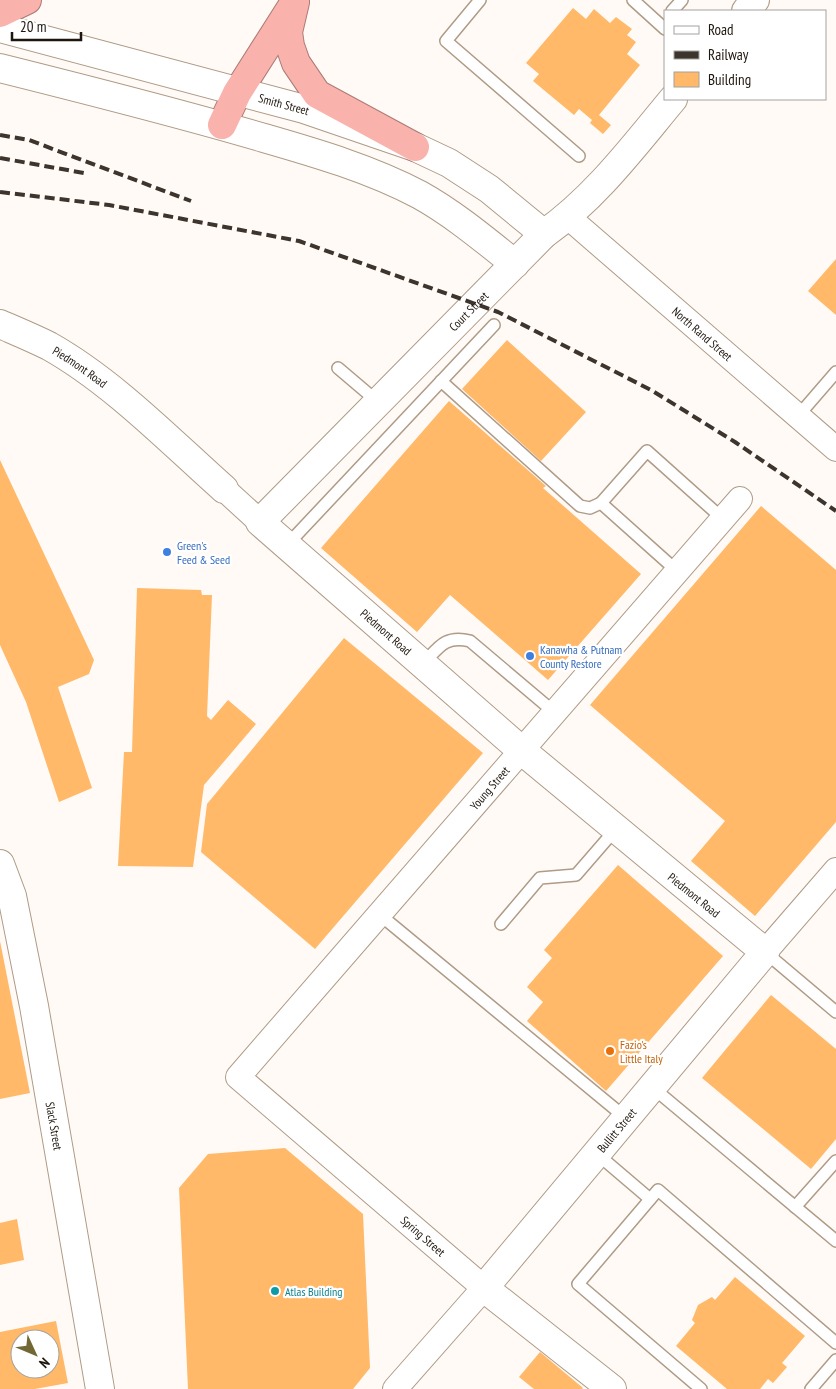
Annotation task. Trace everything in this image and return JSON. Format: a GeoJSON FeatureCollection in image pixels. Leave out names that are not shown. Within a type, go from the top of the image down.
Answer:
{"type":"FeatureCollection","features":[{"type":"Feature","properties":{"kind":"highway"},"geometry":{"type":"LineString","coordinates":[[0,13],[27,0]]}},
{"type":"Feature","properties":{"kind":"highway"},"geometry":{"type":"LineString","coordinates":[[222,125],[237,93],[296,1]]}},
{"type":"Feature","properties":{"kind":"highway"},"geometry":{"type":"LineString","coordinates":[[296,1],[288,32],[290,46],[296,64],[317,94],[415,147]]}},
{"type":"Feature","properties":{"kind":"street"},"geometry":{"type":"LineString","coordinates":[[747,10],[755,0]]}},
{"type":"Feature","properties":{"kind":"street","name":"Smith Street"},"geometry":{"type":"LineString","coordinates":[[0,28],[304,110],[415,147],[448,163],[489,190],[544,234]]}},
{"type":"Feature","properties":{"kind":"street"},"geometry":{"type":"LineString","coordinates":[[0,68],[222,125],[316,153],[372,174],[420,195],[463,223],[516,264]]}},
{"type":"Feature","properties":{"kind":"street","name":"Court Street"},"geometry":{"type":"LineString","coordinates":[[260,522],[544,234],[568,217],[594,192],[672,100]]}},
{"type":"Feature","properties":{"kind":"street","name":"North Rand Street"},"geometry":{"type":"LineString","coordinates":[[568,217],[836,449]]}},
{"type":"Feature","properties":{"kind":"street","name":"Piedmont Road"},"geometry":{"type":"LineString","coordinates":[[0,324],[49,347],[94,378],[142,416],[260,522],[521,750],[615,830],[765,952]]}},
{"type":"Feature","properties":{"kind":"street","name":"Young Street"},"geometry":{"type":"LineString","coordinates":[[238,1077],[740,499]]}},
{"type":"Feature","properties":{"kind":"street","name":"Slack Street"},"geometry":{"type":"LineString","coordinates":[[0,864],[12,896],[34,1006],[100,1389]]}},
{"type":"Feature","properties":{"kind":"street","name":"Bullitt Street"},"geometry":{"type":"LineString","coordinates":[[395,1389],[484,1288],[836,870]]}},
{"type":"Feature","properties":{"kind":"street","name":"Spring Street"},"geometry":{"type":"LineString","coordinates":[[238,1077],[484,1288],[612,1389]]}},
{"type":"Feature","properties":{"kind":"lane"},"geometry":{"type":"LineString","coordinates":[[480,0],[446,40],[579,156]]}},
{"type":"Feature","properties":{"kind":"lane"},"geometry":{"type":"LineString","coordinates":[[633,0],[663,25]]}},
{"type":"Feature","properties":{"kind":"lane"},"geometry":{"type":"LineString","coordinates":[[673,10],[682,0]]}},
{"type":"Feature","properties":{"kind":"lane"},"geometry":{"type":"LineString","coordinates":[[287,545],[494,325]]}},
{"type":"Feature","properties":{"kind":"lane"},"geometry":{"type":"LineString","coordinates":[[338,368],[379,403]]}},
{"type":"Feature","properties":{"kind":"lane"},"geometry":{"type":"LineString","coordinates":[[798,416],[836,372]]}},
{"type":"Feature","properties":{"kind":"lane"},"geometry":{"type":"LineString","coordinates":[[441,381],[580,506],[590,508],[601,503],[647,451],[723,519]]}},
{"type":"Feature","properties":{"kind":"lane"},"geometry":{"type":"LineString","coordinates":[[601,503],[677,571]]}},
{"type":"Feature","properties":{"kind":"lane"},"geometry":{"type":"LineString","coordinates":[[423,664],[445,642],[457,638],[470,641],[554,712]]}},
{"type":"Feature","properties":{"kind":"lane"},"geometry":{"type":"LineString","coordinates":[[501,924],[540,878],[576,875],[615,830]]}},
{"type":"Feature","properties":{"kind":"lane"},"geometry":{"type":"LineString","coordinates":[[379,914],[626,1118]]}},
{"type":"Feature","properties":{"kind":"lane"},"geometry":{"type":"LineString","coordinates":[[765,952],[836,1012]]}},
{"type":"Feature","properties":{"kind":"lane"},"geometry":{"type":"LineString","coordinates":[[652,1087],[836,1241]]}},
{"type":"Feature","properties":{"kind":"lane"},"geometry":{"type":"LineString","coordinates":[[596,1153],[650,1199]]}},
{"type":"Feature","properties":{"kind":"lane"},"geometry":{"type":"LineString","coordinates":[[796,1207],[836,1161]]}},
{"type":"Feature","properties":{"kind":"lane"},"geometry":{"type":"LineString","coordinates":[[701,1389],[578,1284],[658,1190],[836,1343]]}},
{"type":"Feature","properties":{"kind":"lane"},"geometry":{"type":"LineString","coordinates":[[811,1389],[836,1360]]}},
{"type":"Feature","properties":{"kind":"building"},"geometry":{"type":"Polygon","coordinates":[[[573,8],[586,19],[594,9],[610,23],[616,17],[632,29],[627,35],[636,42],[627,54],[640,65],[599,115],[611,125],[603,134],[590,123],[592,120],[579,109],[574,115],[533,81],[539,74],[526,63],[573,8]]]}},
{"type":"Feature","properties":{"kind":"building"},"geometry":{"type":"Polygon","coordinates":[[[836,259],[836,315],[808,291],[836,259]]]}},
{"type":"Feature","properties":{"kind":"building"},"geometry":{"type":"Polygon","coordinates":[[[507,340],[586,412],[541,461],[462,389],[507,340]]]}},
{"type":"Feature","properties":{"kind":"building"},"geometry":{"type":"Polygon","coordinates":[[[449,401],[546,486],[543,488],[641,574],[548,680],[450,595],[417,632],[321,548],[449,401]]]}},
{"type":"Feature","properties":{"kind":"building"},"geometry":{"type":"Polygon","coordinates":[[[0,460],[94,660],[89,674],[58,687],[92,788],[59,802],[26,702],[0,645],[0,460]]]}},
{"type":"Feature","properties":{"kind":"building"},"geometry":{"type":"Polygon","coordinates":[[[761,506],[836,570],[836,822],[755,916],[691,861],[725,821],[590,705],[761,506]]]}},
{"type":"Feature","properties":{"kind":"building"},"geometry":{"type":"Polygon","coordinates":[[[137,588],[201,590],[202,595],[212,595],[207,716],[211,720],[228,700],[256,724],[204,785],[193,867],[118,866],[124,752],[132,752],[137,588]]]}},
{"type":"Feature","properties":{"kind":"building"},"geometry":{"type":"Polygon","coordinates":[[[344,638],[483,753],[315,949],[201,852],[207,804],[344,638]]]}},
{"type":"Feature","properties":{"kind":"building"},"geometry":{"type":"Polygon","coordinates":[[[618,865],[723,956],[606,1091],[527,1021],[543,1002],[527,987],[552,958],[544,950],[618,865]]]}},
{"type":"Feature","properties":{"kind":"building"},"geometry":{"type":"Polygon","coordinates":[[[0,941],[30,1093],[0,1099],[0,941]]]}},
{"type":"Feature","properties":{"kind":"building"},"geometry":{"type":"Polygon","coordinates":[[[771,995],[836,1049],[836,1139],[811,1169],[702,1078],[771,995]]]}},
{"type":"Feature","properties":{"kind":"building","name":"Atlas Building"},"geometry":{"type":"Polygon","coordinates":[[[285,1148],[363,1214],[370,1368],[353,1389],[188,1389],[179,1188],[208,1154],[285,1148]]]}},
{"type":"Feature","properties":{"kind":"building"},"geometry":{"type":"Polygon","coordinates":[[[17,1219],[24,1260],[0,1265],[0,1223],[17,1219]]]}},
{"type":"Feature","properties":{"kind":"building"},"geometry":{"type":"Polygon","coordinates":[[[735,1277],[805,1336],[782,1363],[787,1367],[773,1383],[768,1379],[760,1389],[727,1389],[676,1346],[695,1323],[692,1320],[698,1305],[712,1297],[715,1300],[735,1277]]]}},
{"type":"Feature","properties":{"kind":"building"},"geometry":{"type":"Polygon","coordinates":[[[56,1321],[58,1329],[15,1329],[56,1321]]]}},
{"type":"Feature","properties":{"kind":"building"},"geometry":{"type":"Polygon","coordinates":[[[10,1330],[10,1379],[60,1379],[60,1342],[68,1383],[35,1389],[0,1389],[0,1332],[10,1330]]]}},
{"type":"Feature","properties":{"kind":"building"},"geometry":{"type":"Polygon","coordinates":[[[540,1352],[583,1388],[534,1389],[519,1377],[540,1352]]]}},
{"type":"Feature","properties":{"kind":"railway"},"geometry":{"type":"LineString","coordinates":[[0,135],[29,140],[191,201]]}},
{"type":"Feature","properties":{"kind":"railway"},"geometry":{"type":"LineString","coordinates":[[0,158],[84,173]]}},
{"type":"Feature","properties":{"kind":"railway"},"geometry":{"type":"LineString","coordinates":[[0,192],[109,205],[299,241],[498,312],[651,390],[735,442],[836,511]]}},
{"type":"Feature","properties":{"kind":"place","name":"Green's Feed & Seed"},"geometry":{"type":"Point","coordinates":[167,552]}},
{"type":"Feature","properties":{"kind":"place","name":"Kanawha & Putnam County Restore"},"geometry":{"type":"Point","coordinates":[530,656]}},
{"type":"Feature","properties":{"kind":"place","name":"Fazio's Little Italy"},"geometry":{"type":"Point","coordinates":[610,1051]}},
{"type":"Feature","properties":{"kind":"place","name":"Atlas Building"},"geometry":{"type":"Point","coordinates":[275,1291]}}]}
